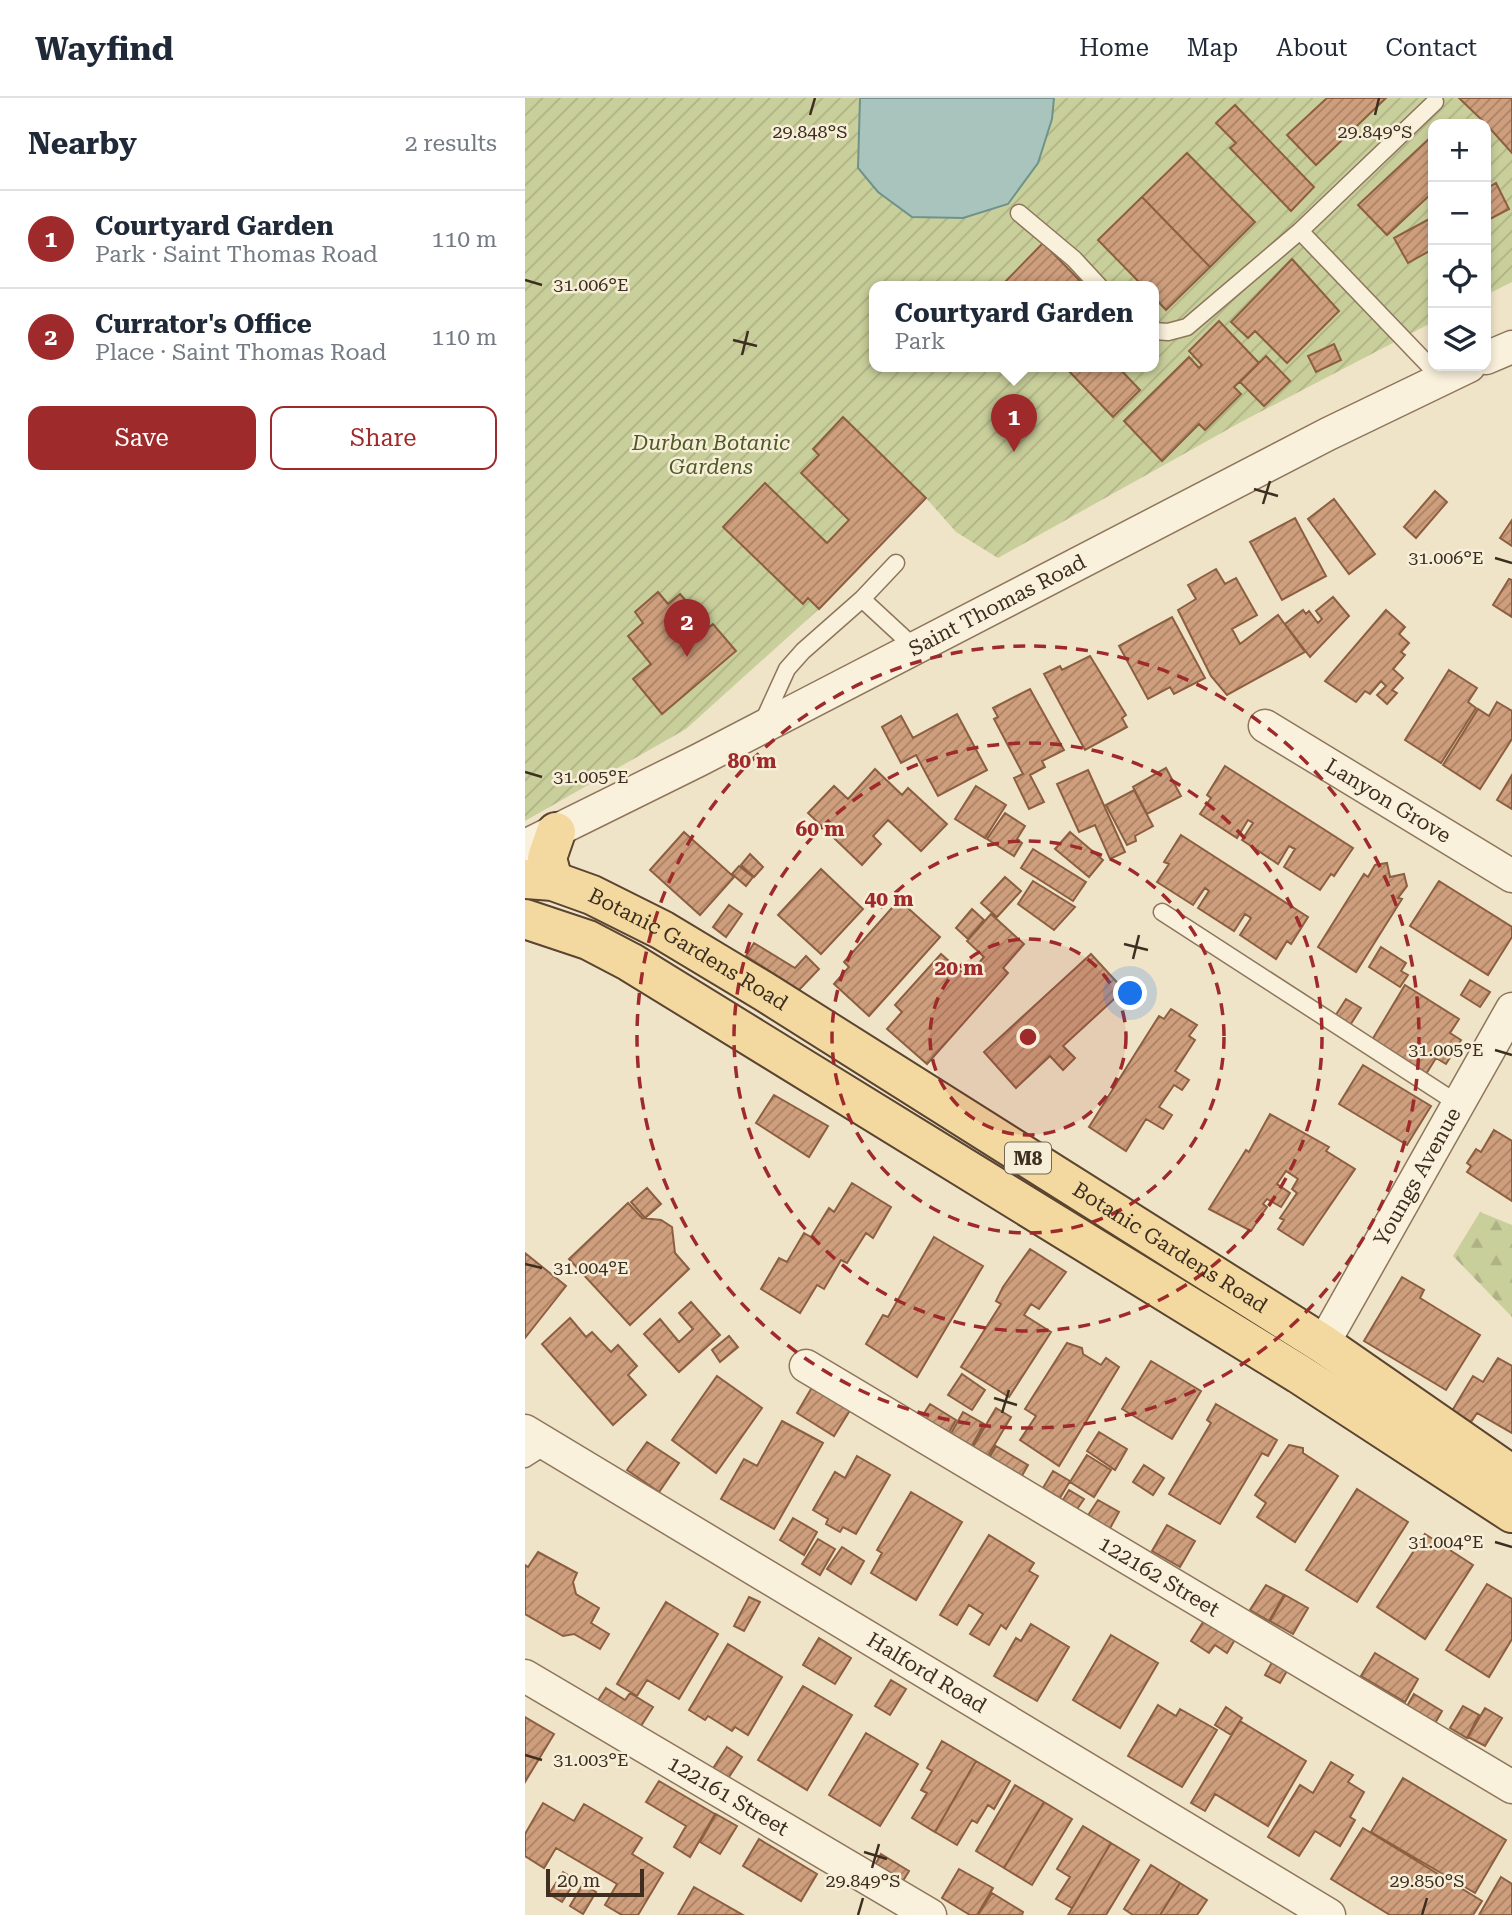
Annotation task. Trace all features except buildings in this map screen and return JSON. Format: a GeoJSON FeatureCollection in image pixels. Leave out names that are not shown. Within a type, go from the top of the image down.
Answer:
{"type":"FeatureCollection","features":[{"type":"Feature","properties":{"kind":"main road"},"geometry":{"type":"LineString","coordinates":[[539,880],[547,858],[540,839]]}},
{"type":"Feature","properties":{"kind":"main road","name":"Botanic Gardens Road"},"geometry":{"type":"LineString","coordinates":[[539,880],[592,895],[662,930],[765,992],[1323,1344],[1512,1475]]}},
{"type":"Feature","properties":{"kind":"main road","name":"Botanic Gardens Road"},"geometry":{"type":"LineString","coordinates":[[525,919],[588,940],[630,962],[1299,1374],[1512,1513]]}},
{"type":"Feature","properties":{"kind":"street"},"geometry":{"type":"LineString","coordinates":[[1491,356],[1512,346]]}},
{"type":"Feature","properties":{"kind":"street","name":"Saint Thomas Road"},"geometry":{"type":"LineString","coordinates":[[540,839],[1455,372]]}},
{"type":"Feature","properties":{"kind":"street","name":"Lanyon Grove"},"geometry":{"type":"LineString","coordinates":[[1265,726],[1512,876]]}},
{"type":"Feature","properties":{"kind":"street","name":"Youngs Avenue"},"geometry":{"type":"LineString","coordinates":[[1323,1344],[1457,1102],[1512,1009]]}},
{"type":"Feature","properties":{"kind":"street","name":"122162 Street"},"geometry":{"type":"LineString","coordinates":[[806,1366],[1512,1787]]}},
{"type":"Feature","properties":{"kind":"street","name":"Halford Road"},"geometry":{"type":"LineString","coordinates":[[532,1445],[1329,1915]]}},
{"type":"Feature","properties":{"kind":"street","name":"122161 Street"},"geometry":{"type":"LineString","coordinates":[[525,1676],[930,1915]]}},
{"type":"Feature","properties":{"kind":"lane"},"geometry":{"type":"LineString","coordinates":[[1159,331],[1187,327],[1300,231],[1435,102]]}},
{"type":"Feature","properties":{"kind":"lane"},"geometry":{"type":"LineString","coordinates":[[1019,213],[1074,259],[1094,281]]}},
{"type":"Feature","properties":{"kind":"lane"},"geometry":{"type":"LineString","coordinates":[[1300,231],[1455,372]]}},
{"type":"Feature","properties":{"kind":"lane"},"geometry":{"type":"LineString","coordinates":[[760,729],[787,669],[896,564]]}},
{"type":"Feature","properties":{"kind":"lane"},"geometry":{"type":"LineString","coordinates":[[862,599],[915,648]]}},
{"type":"Feature","properties":{"kind":"lane"},"geometry":{"type":"LineString","coordinates":[[1162,912],[1457,1102]]}},
{"type":"Feature","properties":{"kind":"green space","name":"Durban Botanic Gardens"},"geometry":{"type":"Polygon","coordinates":[[[525,98],[1512,98],[1512,282],[1491,292],[1491,119],[1428,119],[1428,325],[1241,422],[998,558],[956,532],[926,498],[819,609],[686,729],[525,821],[525,98]]]}},
{"type":"Feature","properties":{"kind":"green space"},"geometry":{"type":"Polygon","coordinates":[[[1480,1212],[1512,1225],[1512,1317],[1453,1256],[1480,1212]]]}},
{"type":"Feature","properties":{"kind":"water"},"geometry":{"type":"Polygon","coordinates":[[[860,98],[1054,98],[1052,119],[1038,163],[1008,204],[963,218],[912,217],[878,192],[858,168],[860,98]]]}},
{"type":"Feature","properties":{"kind":"place","name":"Courtyard Garden"},"geometry":{"type":"Point","coordinates":[1014,452]}},
{"type":"Feature","properties":{"kind":"place","name":"Currator's Office"},"geometry":{"type":"Point","coordinates":[687,657]}}]}
